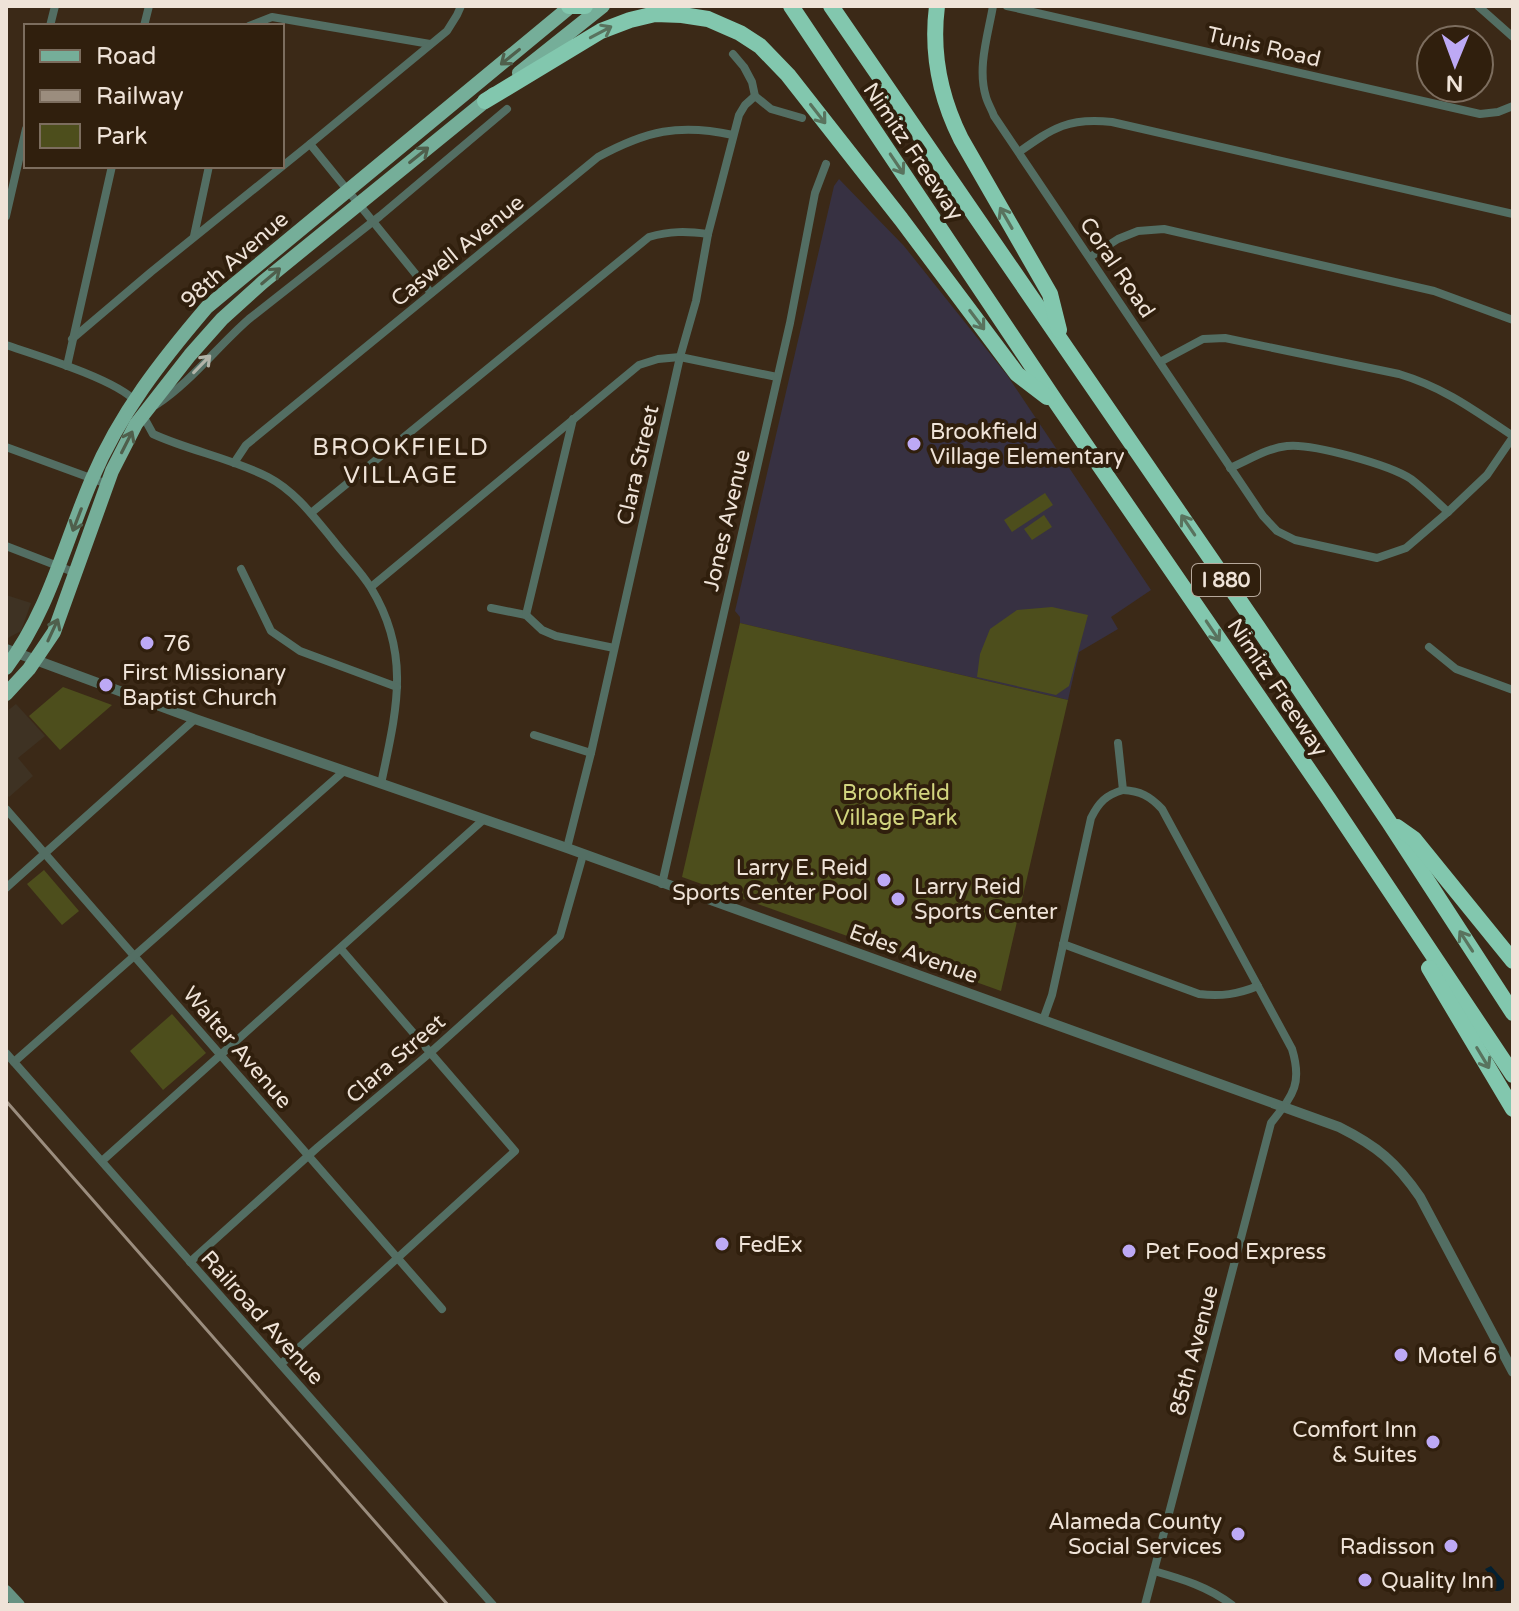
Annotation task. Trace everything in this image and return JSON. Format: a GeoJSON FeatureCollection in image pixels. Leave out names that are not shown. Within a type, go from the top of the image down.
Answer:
{"type":"FeatureCollection","features":[{"type":"Feature","properties":{"kind":"highway"},"geometry":{"type":"LineString","coordinates":[[570,6],[585,6]]}},
{"type":"Feature","properties":{"kind":"highway","name":"Nimitz Freeway"},"geometry":{"type":"LineString","coordinates":[[791,6],[1513,1075]]}},
{"type":"Feature","properties":{"kind":"highway","name":"Nimitz Freeway"},"geometry":{"type":"LineString","coordinates":[[831,6],[1389,822],[1513,1013]]}},
{"type":"Feature","properties":{"kind":"highway"},"geometry":{"type":"LineString","coordinates":[[937,6],[935,55],[949,113],[1050,294],[1061,339]]}},
{"type":"Feature","properties":{"kind":"highway"},"geometry":{"type":"LineString","coordinates":[[485,101],[601,31],[630,20],[655,14],[682,15],[719,23],[740,33],[760,46],[788,75],[1017,374],[1058,405]]}},
{"type":"Feature","properties":{"kind":"highway"},"geometry":{"type":"LineString","coordinates":[[1328,798],[1513,1109]]}},
{"type":"Feature","properties":{"kind":"highway"},"geometry":{"type":"LineString","coordinates":[[1389,822],[1414,839],[1513,961]]}},
{"type":"Feature","properties":{"kind":"main road","name":"98th Avenue"},"geometry":{"type":"LineString","coordinates":[[6,668],[11,651],[40,614],[92,478],[135,399],[167,354],[207,307],[570,6]]}},
{"type":"Feature","properties":{"kind":"main road","name":"98th Avenue"},"geometry":{"type":"LineString","coordinates":[[6,694],[36,660],[54,632],[107,484],[132,431],[190,355],[222,319],[312,241],[603,6]]}},
{"type":"Feature","properties":{"kind":"main road"},"geometry":{"type":"LineString","coordinates":[[6,1591],[19,1605]]}},
{"type":"Feature","properties":{"kind":"street"},"geometry":{"type":"LineString","coordinates":[[284,165],[447,31],[461,6]]}},
{"type":"Feature","properties":{"kind":"street","name":"Coral Road"},"geometry":{"type":"LineString","coordinates":[[993,6],[983,80],[994,116],[1263,516],[1277,531],[1295,540],[1377,558],[1406,548],[1448,512]]}},
{"type":"Feature","properties":{"kind":"street","name":"Tunis Road"},"geometry":{"type":"LineString","coordinates":[[1007,6],[1480,114],[1513,106]]}},
{"type":"Feature","properties":{"kind":"street"},"geometry":{"type":"LineString","coordinates":[[1478,6],[1513,37]]}},
{"type":"Feature","properties":{"kind":"street"},"geometry":{"type":"LineString","coordinates":[[254,24],[272,17],[430,44]]}},
{"type":"Feature","properties":{"kind":"street"},"geometry":{"type":"LineString","coordinates":[[733,54],[752,82],[755,96],[771,109],[802,118]]}},
{"type":"Feature","properties":{"kind":"street","name":"Clara Street"},"geometry":{"type":"LineString","coordinates":[[567,848],[680,357],[696,301],[708,234],[739,115],[755,96]]}},
{"type":"Feature","properties":{"kind":"street","name":"98th Avenue"},"geometry":{"type":"LineString","coordinates":[[143,415],[172,395],[249,319],[373,222],[507,109]]}},
{"type":"Feature","properties":{"kind":"street"},"geometry":{"type":"LineString","coordinates":[[1019,152],[1051,130],[1072,122],[1112,122],[1513,214]]}},
{"type":"Feature","properties":{"kind":"street","name":"Caswell Avenue"},"geometry":{"type":"LineString","coordinates":[[234,463],[246,445],[598,157],[654,132],[697,129],[733,135]]}},
{"type":"Feature","properties":{"kind":"street"},"geometry":{"type":"LineString","coordinates":[[6,216],[24,138]]}},
{"type":"Feature","properties":{"kind":"street"},"geometry":{"type":"LineString","coordinates":[[310,144],[431,293]]}},
{"type":"Feature","properties":{"kind":"street","name":"Jones Avenue"},"geometry":{"type":"LineString","coordinates":[[662,884],[790,323],[815,193],[826,164]]}},
{"type":"Feature","properties":{"kind":"street"},"geometry":{"type":"LineString","coordinates":[[67,366],[112,168]]}},
{"type":"Feature","properties":{"kind":"street"},"geometry":{"type":"LineString","coordinates":[[194,237],[209,168]]}},
{"type":"Feature","properties":{"kind":"street"},"geometry":{"type":"LineString","coordinates":[[72,339],[280,168]]}},
{"type":"Feature","properties":{"kind":"street"},"geometry":{"type":"LineString","coordinates":[[1090,257],[1118,239],[1138,231],[1164,229],[1434,291],[1513,320]]}},
{"type":"Feature","properties":{"kind":"street"},"geometry":{"type":"LineString","coordinates":[[311,513],[649,237],[683,230],[708,234]]}},
{"type":"Feature","properties":{"kind":"street"},"geometry":{"type":"LineString","coordinates":[[1160,362],[1203,339],[1225,338],[1399,374],[1449,394],[1513,436],[1487,475],[1448,512],[1411,480],[1390,468],[1311,446],[1289,445],[1269,450],[1230,468]]}},
{"type":"Feature","properties":{"kind":"street"},"geometry":{"type":"LineString","coordinates":[[6,345],[67,366],[126,392],[135,399],[153,434],[266,476],[285,487],[311,513],[371,587],[391,629],[397,659],[397,687],[381,784]]}},
{"type":"Feature","properties":{"kind":"street"},"geometry":{"type":"LineString","coordinates":[[371,587],[639,365],[680,357],[777,377]]}},
{"type":"Feature","properties":{"kind":"street"},"geometry":{"type":"LineString","coordinates":[[526,615],[573,418]]}},
{"type":"Feature","properties":{"kind":"street"},"geometry":{"type":"LineString","coordinates":[[6,447],[107,484]]}},
{"type":"Feature","properties":{"kind":"street"},"geometry":{"type":"LineString","coordinates":[[6,546],[76,573]]}},
{"type":"Feature","properties":{"kind":"street"},"geometry":{"type":"LineString","coordinates":[[241,569],[271,631],[300,651],[397,687]]}},
{"type":"Feature","properties":{"kind":"street"},"geometry":{"type":"LineString","coordinates":[[491,608],[526,615],[542,630],[556,636],[614,648]]}},
{"type":"Feature","properties":{"kind":"street"},"geometry":{"type":"LineString","coordinates":[[1429,647],[1456,669],[1513,690]]}},
{"type":"Feature","properties":{"kind":"street","name":"Edes Avenue"},"geometry":{"type":"LineString","coordinates":[[11,651],[195,719],[567,848],[1339,1127],[1364,1139],[1404,1174],[1420,1197],[1513,1372]]}},
{"type":"Feature","properties":{"kind":"street"},"geometry":{"type":"LineString","coordinates":[[6,888],[195,719]]}},
{"type":"Feature","properties":{"kind":"street"},"geometry":{"type":"LineString","coordinates":[[534,735],[591,753]]}},
{"type":"Feature","properties":{"kind":"street"},"geometry":{"type":"LineString","coordinates":[[1043,1020],[1052,995],[1091,818],[1098,804],[1109,794],[1123,790],[1118,743]]}},
{"type":"Feature","properties":{"kind":"street"},"geometry":{"type":"LineString","coordinates":[[14,1062],[344,771]]}},
{"type":"Feature","properties":{"kind":"street","name":"85th Avenue"},"geometry":{"type":"LineString","coordinates":[[1123,790],[1139,791],[1151,797],[1162,809],[1296,1061],[1293,1094],[1271,1123],[1145,1605]]}},
{"type":"Feature","properties":{"kind":"street","name":"Walter Avenue"},"geometry":{"type":"LineString","coordinates":[[6,809],[442,1309]]}},
{"type":"Feature","properties":{"kind":"street"},"geometry":{"type":"LineString","coordinates":[[102,1161],[483,820]]}},
{"type":"Feature","properties":{"kind":"street","name":"Clara Street"},"geometry":{"type":"LineString","coordinates":[[190,1262],[560,936],[583,855]]}},
{"type":"Feature","properties":{"kind":"street"},"geometry":{"type":"LineString","coordinates":[[1063,944],[1199,994],[1229,995],[1258,986]]}},
{"type":"Feature","properties":{"kind":"street"},"geometry":{"type":"LineString","coordinates":[[281,1364],[515,1151],[341,949]]}},
{"type":"Feature","properties":{"kind":"street","name":"Railroad Avenue"},"geometry":{"type":"LineString","coordinates":[[6,1053],[493,1605]]}},
{"type":"Feature","properties":{"kind":"street"},"geometry":{"type":"LineString","coordinates":[[1154,1571],[1205,1588],[1232,1605]]}},
{"type":"Feature","properties":{"kind":"shaded area","name":"Brookfield Village Elementary"},"geometry":{"type":"Polygon","coordinates":[[[839,179],[904,246],[1007,375],[1151,590],[1111,617],[1118,629],[1079,652],[1068,700],[740,623],[735,611],[834,186],[839,179]]]}},
{"type":"Feature","properties":{"kind":"shaded area"},"geometry":{"type":"Polygon","coordinates":[[[6,595],[31,603],[21,631],[8,638],[6,637],[6,595]]]}},
{"type":"Feature","properties":{"kind":"shaded area"},"geometry":{"type":"Polygon","coordinates":[[[16,704],[45,736],[18,758],[33,776],[9,797],[6,794],[6,712],[16,704]]]}},
{"type":"Feature","properties":{"kind":"green space"},"geometry":{"type":"Polygon","coordinates":[[[1045,493],[1053,505],[1012,532],[1004,520],[1045,493]]]}},
{"type":"Feature","properties":{"kind":"green space"},"geometry":{"type":"Polygon","coordinates":[[[1044,515],[1052,527],[1032,540],[1024,529],[1044,515]]]}},
{"type":"Feature","properties":{"kind":"green space"},"geometry":{"type":"Polygon","coordinates":[[[1052,607],[1088,615],[1069,686],[1056,695],[977,677],[980,654],[990,629],[1017,610],[1052,607]]]}},
{"type":"Feature","properties":{"kind":"green space","name":"Brookfield Village Park"},"geometry":{"type":"Polygon","coordinates":[[[740,623],[1068,700],[1001,991],[682,877],[740,623]]]}},
{"type":"Feature","properties":{"kind":"green space"},"geometry":{"type":"Polygon","coordinates":[[[63,687],[112,705],[60,750],[29,716],[63,687]]]}},
{"type":"Feature","properties":{"kind":"green space"},"geometry":{"type":"Polygon","coordinates":[[[44,870],[79,911],[62,925],[27,884],[44,870]]]}},
{"type":"Feature","properties":{"kind":"green space"},"geometry":{"type":"Polygon","coordinates":[[[172,1014],[206,1053],[163,1090],[130,1051],[172,1014]]]}},
{"type":"Feature","properties":{"kind":"water"},"geometry":{"type":"Polygon","coordinates":[[[1491,1566],[1504,1581],[1501,1590],[1490,1588],[1492,1578],[1485,1569],[1491,1566]]]}},
{"type":"Feature","properties":{"kind":"railway"},"geometry":{"type":"LineString","coordinates":[[6,1101],[448,1605]]}},
{"type":"Feature","properties":{"kind":"place","name":"Brookfield Village Elementary"},"geometry":{"type":"Point","coordinates":[914,444]}},
{"type":"Feature","properties":{"kind":"place","name":"76"},"geometry":{"type":"Point","coordinates":[147,643]}},
{"type":"Feature","properties":{"kind":"place","name":"First Missionary Baptist Church"},"geometry":{"type":"Point","coordinates":[106,685]}},
{"type":"Feature","properties":{"kind":"place","name":"Larry E. Reid Sports Center Pool"},"geometry":{"type":"Point","coordinates":[884,880]}},
{"type":"Feature","properties":{"kind":"place","name":"Larry Reid Sports Center"},"geometry":{"type":"Point","coordinates":[898,899]}},
{"type":"Feature","properties":{"kind":"place","name":"FedEx"},"geometry":{"type":"Point","coordinates":[722,1244]}},
{"type":"Feature","properties":{"kind":"place","name":"Pet Food Express"},"geometry":{"type":"Point","coordinates":[1129,1251]}},
{"type":"Feature","properties":{"kind":"place","name":"Motel 6"},"geometry":{"type":"Point","coordinates":[1401,1355]}},
{"type":"Feature","properties":{"kind":"place","name":"Comfort Inn & Suites"},"geometry":{"type":"Point","coordinates":[1433,1442]}},
{"type":"Feature","properties":{"kind":"place","name":"Alameda County Social Services"},"geometry":{"type":"Point","coordinates":[1238,1534]}},
{"type":"Feature","properties":{"kind":"place","name":"Radisson"},"geometry":{"type":"Point","coordinates":[1451,1546]}},
{"type":"Feature","properties":{"kind":"place","name":"Quality Inn"},"geometry":{"type":"Point","coordinates":[1365,1580]}},
{"type":"Feature","properties":{"kind":"district","name":"BROOKFIELD VILLAGE"},"geometry":{"type":"Point","coordinates":[401,461]}}]}
